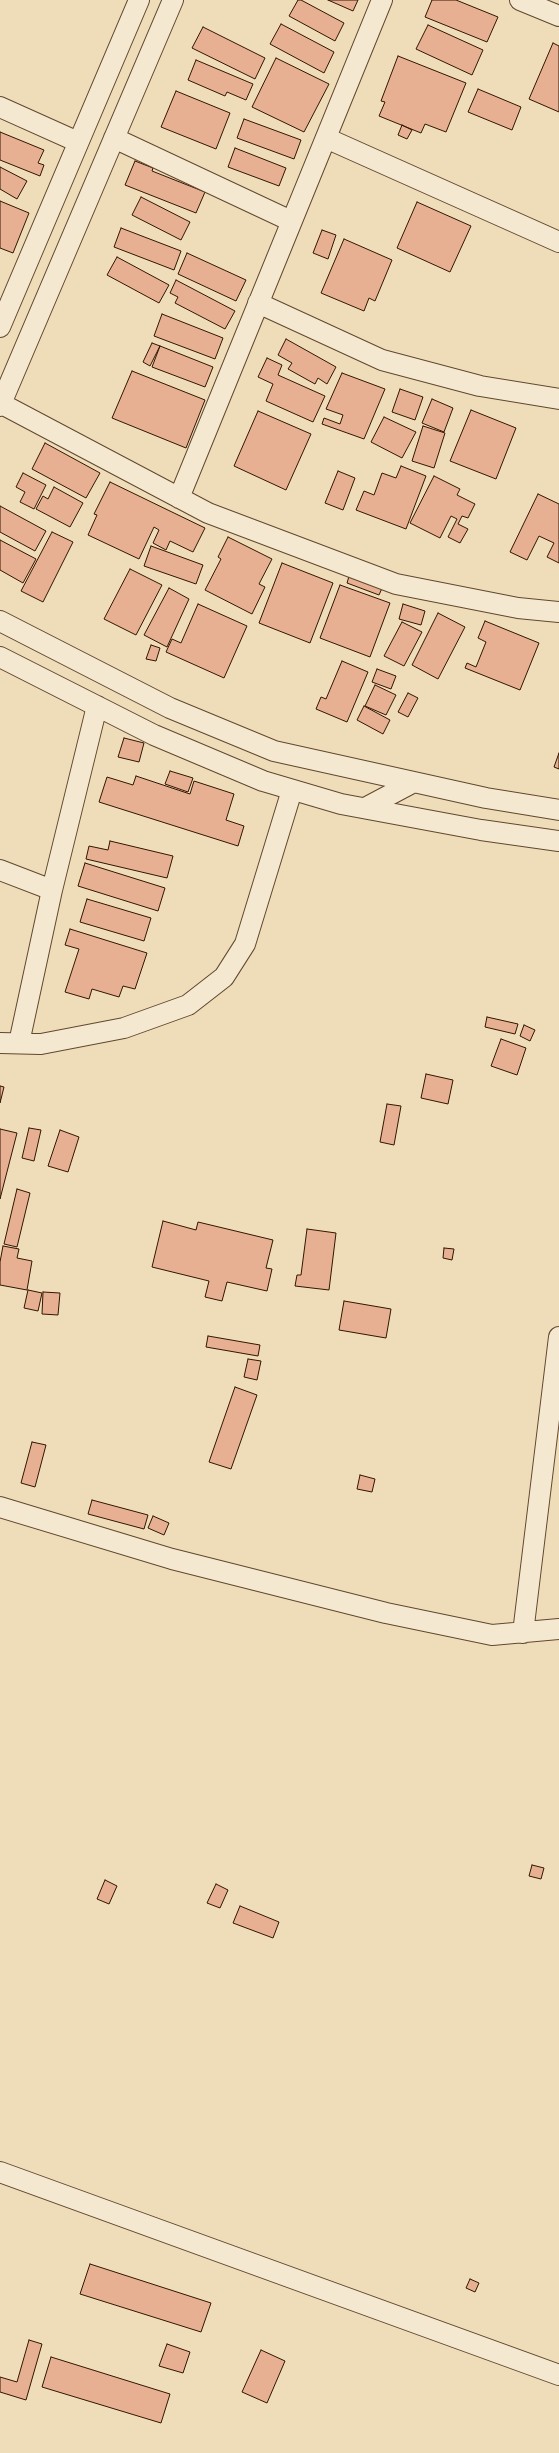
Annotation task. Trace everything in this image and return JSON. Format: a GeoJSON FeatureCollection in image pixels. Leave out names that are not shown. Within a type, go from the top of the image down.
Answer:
{"type":"FeatureCollection","features":[{"type":"Feature","properties":{"kind":"street"},"geometry":{"type":"LineString","coordinates":[[0,327],[139,0]]}},
{"type":"Feature","properties":{"kind":"street"},"geometry":{"type":"LineString","coordinates":[[173,0],[0,404],[208,513],[396,584],[518,608],[559,612]]}},
{"type":"Feature","properties":{"kind":"street"},"geometry":{"type":"LineString","coordinates":[[179,498],[382,0]]}},
{"type":"Feature","properties":{"kind":"street"},"geometry":{"type":"LineString","coordinates":[[520,0],[559,16]]}},
{"type":"Feature","properties":{"kind":"street"},"geometry":{"type":"LineString","coordinates":[[0,108],[78,142]]}},
{"type":"Feature","properties":{"kind":"street"},"geometry":{"type":"LineString","coordinates":[[114,138],[292,222]]}},
{"type":"Feature","properties":{"kind":"street"},"geometry":{"type":"LineString","coordinates":[[326,138],[559,242]]}},
{"type":"Feature","properties":{"kind":"street"},"geometry":{"type":"LineString","coordinates":[[258,303],[382,360],[480,386],[559,399]]}},
{"type":"Feature","properties":{"kind":"street"},"geometry":{"type":"LineString","coordinates":[[0,621],[170,708],[274,751],[486,798],[559,810]]}},
{"type":"Feature","properties":{"kind":"street"},"geometry":{"type":"LineString","coordinates":[[0,657],[154,735],[263,781],[341,804],[481,830],[559,841]]}},
{"type":"Feature","properties":{"kind":"street"},"geometry":{"type":"LineString","coordinates":[[110,677],[115,715]]}},
{"type":"Feature","properties":{"kind":"street"},"geometry":{"type":"LineString","coordinates":[[97,706],[52,890],[10,1043],[41,1044],[124,1028],[188,1005],[224,977],[245,944],[292,790]]}},
{"type":"Feature","properties":{"kind":"street"},"geometry":{"type":"LineString","coordinates":[[365,808],[414,782]]}},
{"type":"Feature","properties":{"kind":"street"},"geometry":{"type":"LineString","coordinates":[[0,870],[52,890]]}},
{"type":"Feature","properties":{"kind":"street"},"geometry":{"type":"LineString","coordinates":[[523,1632],[554,1411],[559,1337]]}},
{"type":"Feature","properties":{"kind":"street"},"geometry":{"type":"LineString","coordinates":[[0,1507],[172,1559],[386,1614],[492,1635],[559,1629]]}},
{"type":"Feature","properties":{"kind":"street"},"geometry":{"type":"LineString","coordinates":[[0,2172],[559,2375]]}},
{"type":"Feature","properties":{"kind":"building"},"geometry":{"type":"Polygon","coordinates":[[[298,0],[344,23],[335,41],[289,16],[298,0]]]}},
{"type":"Feature","properties":{"kind":"building"},"geometry":{"type":"Polygon","coordinates":[[[328,0],[358,0],[353,11],[328,0]]]}},
{"type":"Feature","properties":{"kind":"building"},"geometry":{"type":"Polygon","coordinates":[[[432,0],[456,0],[498,17],[487,42],[425,17],[432,0]]]}},
{"type":"Feature","properties":{"kind":"building"},"geometry":{"type":"Polygon","coordinates":[[[281,24],[334,52],[324,73],[270,44],[281,24]]]}},
{"type":"Feature","properties":{"kind":"building"},"geometry":{"type":"Polygon","coordinates":[[[428,25],[483,50],[472,75],[416,49],[428,25]]]}},
{"type":"Feature","properties":{"kind":"building"},"geometry":{"type":"Polygon","coordinates":[[[203,27],[265,58],[255,79],[192,48],[203,27]]]}},
{"type":"Feature","properties":{"kind":"building"},"geometry":{"type":"Polygon","coordinates":[[[553,43],[559,46],[559,112],[529,99],[553,43]]]}},
{"type":"Feature","properties":{"kind":"building"},"geometry":{"type":"Polygon","coordinates":[[[398,56],[466,83],[446,132],[425,124],[421,133],[379,116],[385,102],[381,101],[398,56]]]}},
{"type":"Feature","properties":{"kind":"building"},"geometry":{"type":"Polygon","coordinates":[[[276,58],[329,84],[304,132],[252,107],[276,58]]]}},
{"type":"Feature","properties":{"kind":"building"},"geometry":{"type":"Polygon","coordinates":[[[196,60],[253,84],[246,100],[227,92],[225,96],[188,80],[196,60]]]}},
{"type":"Feature","properties":{"kind":"building"},"geometry":{"type":"Polygon","coordinates":[[[478,89],[521,107],[512,130],[468,112],[478,89]]]}},
{"type":"Feature","properties":{"kind":"building"},"geometry":{"type":"Polygon","coordinates":[[[176,91],[230,113],[216,149],[161,127],[176,91]]]}},
{"type":"Feature","properties":{"kind":"building"},"geometry":{"type":"Polygon","coordinates":[[[244,119],[301,140],[294,159],[237,138],[244,119]]]}},
{"type":"Feature","properties":{"kind":"building"},"geometry":{"type":"Polygon","coordinates":[[[402,125],[412,130],[407,139],[398,135],[402,125]]]}},
{"type":"Feature","properties":{"kind":"building"},"geometry":{"type":"Polygon","coordinates":[[[0,132],[44,150],[38,163],[44,165],[40,176],[0,160],[0,132]]]}},
{"type":"Feature","properties":{"kind":"building"},"geometry":{"type":"Polygon","coordinates":[[[235,148],[286,168],[279,186],[228,167],[235,148]]]}},
{"type":"Feature","properties":{"kind":"building"},"geometry":{"type":"Polygon","coordinates":[[[135,161],[153,168],[152,171],[205,192],[196,213],[125,185],[135,161]]]}},
{"type":"Feature","properties":{"kind":"building"},"geometry":{"type":"Polygon","coordinates":[[[0,167],[27,181],[17,199],[0,189],[0,167]]]}},
{"type":"Feature","properties":{"kind":"building"},"geometry":{"type":"Polygon","coordinates":[[[141,197],[190,222],[181,240],[132,215],[141,197]]]}},
{"type":"Feature","properties":{"kind":"building"},"geometry":{"type":"Polygon","coordinates":[[[0,201],[29,213],[13,253],[0,248],[0,201]]]}},
{"type":"Feature","properties":{"kind":"building"},"geometry":{"type":"Polygon","coordinates":[[[417,202],[471,226],[450,272],[397,248],[417,202]]]}},
{"type":"Feature","properties":{"kind":"building"},"geometry":{"type":"Polygon","coordinates":[[[121,228],[181,251],[174,270],[114,247],[121,228]]]}},
{"type":"Feature","properties":{"kind":"building"},"geometry":{"type":"Polygon","coordinates":[[[322,230],[336,235],[328,259],[313,253],[322,230]]]}},
{"type":"Feature","properties":{"kind":"building"},"geometry":{"type":"Polygon","coordinates":[[[344,239],[392,260],[375,301],[369,298],[364,311],[321,293],[344,239]]]}},
{"type":"Feature","properties":{"kind":"building"},"geometry":{"type":"Polygon","coordinates":[[[187,253],[246,280],[236,301],[178,274],[187,253]]]}},
{"type":"Feature","properties":{"kind":"building"},"geometry":{"type":"Polygon","coordinates":[[[117,257],[169,285],[159,303],[107,275],[117,257]]]}},
{"type":"Feature","properties":{"kind":"building"},"geometry":{"type":"Polygon","coordinates":[[[176,280],[235,311],[225,329],[175,303],[178,297],[170,293],[176,280]]]}},
{"type":"Feature","properties":{"kind":"building"},"geometry":{"type":"Polygon","coordinates":[[[162,314],[223,338],[215,359],[154,336],[162,314]]]}},
{"type":"Feature","properties":{"kind":"building"},"geometry":{"type":"Polygon","coordinates":[[[286,339],[336,367],[327,384],[318,378],[315,384],[288,369],[292,363],[278,355],[286,339]]]}},
{"type":"Feature","properties":{"kind":"building"},"geometry":{"type":"Polygon","coordinates":[[[152,343],[160,346],[150,366],[143,362],[152,343]]]}},
{"type":"Feature","properties":{"kind":"building"},"geometry":{"type":"Polygon","coordinates":[[[160,346],[213,367],[205,387],[152,367],[160,346]]]}},
{"type":"Feature","properties":{"kind":"building"},"geometry":{"type":"Polygon","coordinates":[[[267,358],[282,365],[278,375],[325,396],[313,422],[266,401],[273,384],[258,377],[267,358]]]}},
{"type":"Feature","properties":{"kind":"building"},"geometry":{"type":"Polygon","coordinates":[[[132,371],[205,400],[186,448],[112,418],[132,371]]]}},
{"type":"Feature","properties":{"kind":"building"},"geometry":{"type":"Polygon","coordinates":[[[342,373],[385,389],[364,439],[322,424],[324,418],[340,424],[343,415],[326,409],[342,373]]]}},
{"type":"Feature","properties":{"kind":"building"},"geometry":{"type":"Polygon","coordinates":[[[400,389],[423,397],[415,420],[392,412],[400,389]]]}},
{"type":"Feature","properties":{"kind":"building"},"geometry":{"type":"Polygon","coordinates":[[[432,399],[453,408],[444,432],[422,423],[432,399]]]}},
{"type":"Feature","properties":{"kind":"building"},"geometry":{"type":"Polygon","coordinates":[[[471,410],[516,428],[496,479],[450,461],[471,410]]]}},
{"type":"Feature","properties":{"kind":"building"},"geometry":{"type":"Polygon","coordinates":[[[258,411],[311,434],[286,490],[234,466],[258,411]]]}},
{"type":"Feature","properties":{"kind":"building"},"geometry":{"type":"Polygon","coordinates":[[[384,417],[416,432],[402,458],[371,442],[384,417]]]}},
{"type":"Feature","properties":{"kind":"building"},"geometry":{"type":"Polygon","coordinates":[[[423,426],[445,433],[434,468],[412,461],[423,426]]]}},
{"type":"Feature","properties":{"kind":"building"},"geometry":{"type":"Polygon","coordinates":[[[45,443],[100,473],[86,498],[32,469],[45,443]]]}},
{"type":"Feature","properties":{"kind":"building"},"geometry":{"type":"Polygon","coordinates":[[[401,466],[426,476],[406,529],[356,510],[364,491],[374,495],[382,473],[396,478],[401,466]]]}},
{"type":"Feature","properties":{"kind":"building"},"geometry":{"type":"Polygon","coordinates":[[[338,471],[355,478],[343,510],[325,503],[338,471]]]}},
{"type":"Feature","properties":{"kind":"building"},"geometry":{"type":"Polygon","coordinates":[[[23,473],[46,485],[34,509],[20,502],[25,492],[16,487],[23,473]]]}},
{"type":"Feature","properties":{"kind":"building"},"geometry":{"type":"Polygon","coordinates":[[[434,476],[460,489],[457,495],[475,504],[468,518],[462,516],[458,524],[468,529],[460,543],[448,537],[457,519],[451,516],[440,538],[410,523],[434,476]]]}},
{"type":"Feature","properties":{"kind":"building"},"geometry":{"type":"Polygon","coordinates":[[[110,482],[205,528],[193,552],[170,541],[166,550],[153,543],[159,530],[154,527],[139,559],[88,535],[97,515],[94,514],[110,482]]]}},
{"type":"Feature","properties":{"kind":"building"},"geometry":{"type":"Polygon","coordinates":[[[54,487],[83,503],[70,527],[36,509],[43,496],[48,499],[54,487]]]}},
{"type":"Feature","properties":{"kind":"building"},"geometry":{"type":"Polygon","coordinates":[[[538,494],[559,504],[559,563],[547,557],[554,543],[539,536],[527,560],[510,552],[538,494]]]}},
{"type":"Feature","properties":{"kind":"building"},"geometry":{"type":"Polygon","coordinates":[[[0,506],[46,531],[35,551],[0,532],[0,506]]]}},
{"type":"Feature","properties":{"kind":"building"},"geometry":{"type":"Polygon","coordinates":[[[52,532],[73,542],[43,602],[21,591],[52,532]]]}},
{"type":"Feature","properties":{"kind":"building"},"geometry":{"type":"Polygon","coordinates":[[[228,537],[272,559],[259,584],[265,587],[252,614],[205,590],[221,559],[218,557],[228,537]]]}},
{"type":"Feature","properties":{"kind":"building"},"geometry":{"type":"Polygon","coordinates":[[[0,540],[36,559],[23,583],[0,570],[0,540]]]}},
{"type":"Feature","properties":{"kind":"building"},"geometry":{"type":"Polygon","coordinates":[[[151,546],[203,565],[196,584],[144,566],[151,546]]]}},
{"type":"Feature","properties":{"kind":"building"},"geometry":{"type":"Polygon","coordinates":[[[282,563],[333,583],[310,643],[259,623],[282,563]]]}},
{"type":"Feature","properties":{"kind":"building"},"geometry":{"type":"Polygon","coordinates":[[[130,569],[162,585],[136,635],[104,619],[130,569]]]}},
{"type":"Feature","properties":{"kind":"building"},"geometry":{"type":"Polygon","coordinates":[[[350,573],[383,586],[379,595],[347,583],[350,573]]]}},
{"type":"Feature","properties":{"kind":"building"},"geometry":{"type":"Polygon","coordinates":[[[340,585],[390,603],[370,657],[320,638],[340,585]]]}},
{"type":"Feature","properties":{"kind":"building"},"geometry":{"type":"Polygon","coordinates":[[[169,588],[189,599],[167,647],[144,635],[169,588]]]}},
{"type":"Feature","properties":{"kind":"building"},"geometry":{"type":"Polygon","coordinates":[[[198,604],[247,626],[224,678],[166,652],[172,639],[181,643],[198,604]]]}},
{"type":"Feature","properties":{"kind":"building"},"geometry":{"type":"Polygon","coordinates":[[[403,604],[425,611],[421,625],[399,619],[403,604]]]}},
{"type":"Feature","properties":{"kind":"building"},"geometry":{"type":"Polygon","coordinates":[[[438,613],[465,627],[438,679],[412,665],[438,613]]]}},
{"type":"Feature","properties":{"kind":"building"},"geometry":{"type":"Polygon","coordinates":[[[485,621],[539,643],[520,690],[465,668],[467,663],[476,667],[486,642],[478,638],[485,621]]]}},
{"type":"Feature","properties":{"kind":"building"},"geometry":{"type":"Polygon","coordinates":[[[402,622],[422,632],[404,666],[384,656],[402,622]]]}},
{"type":"Feature","properties":{"kind":"building"},"geometry":{"type":"Polygon","coordinates":[[[151,645],[160,648],[156,661],[146,659],[151,645]]]}},
{"type":"Feature","properties":{"kind":"building"},"geometry":{"type":"Polygon","coordinates":[[[342,661],[368,672],[347,722],[316,709],[321,697],[326,699],[342,661]]]}},
{"type":"Feature","properties":{"kind":"building"},"geometry":{"type":"Polygon","coordinates":[[[377,669],[396,676],[391,689],[372,682],[377,669]]]}},
{"type":"Feature","properties":{"kind":"building"},"geometry":{"type":"Polygon","coordinates":[[[375,685],[396,695],[386,715],[365,706],[375,685]]]}},
{"type":"Feature","properties":{"kind":"building"},"geometry":{"type":"Polygon","coordinates":[[[408,693],[418,698],[408,717],[398,712],[408,693]]]}},
{"type":"Feature","properties":{"kind":"building"},"geometry":{"type":"Polygon","coordinates":[[[364,706],[390,720],[383,734],[357,720],[364,706]]]}},
{"type":"Feature","properties":{"kind":"building"},"geometry":{"type":"Polygon","coordinates":[[[124,738],[144,743],[139,762],[118,757],[124,738]]]}},
{"type":"Feature","properties":{"kind":"building"},"geometry":{"type":"Polygon","coordinates":[[[559,753],[559,769],[554,767],[559,753]]]}},
{"type":"Feature","properties":{"kind":"building"},"geometry":{"type":"Polygon","coordinates":[[[170,771],[193,778],[188,792],[165,784],[170,771]]]}},
{"type":"Feature","properties":{"kind":"building"},"geometry":{"type":"Polygon","coordinates":[[[136,776],[190,794],[194,781],[234,794],[226,820],[244,826],[238,846],[99,802],[107,777],[133,785],[136,776]]]}},
{"type":"Feature","properties":{"kind":"building"},"geometry":{"type":"Polygon","coordinates":[[[110,841],[173,856],[167,878],[86,859],[89,846],[108,850],[110,841]]]}},
{"type":"Feature","properties":{"kind":"building"},"geometry":{"type":"Polygon","coordinates":[[[85,863],[165,888],[158,911],[78,886],[85,863]]]}},
{"type":"Feature","properties":{"kind":"building"},"geometry":{"type":"Polygon","coordinates":[[[87,899],[151,918],[144,941],[80,922],[87,899]]]}},
{"type":"Feature","properties":{"kind":"building"},"geometry":{"type":"Polygon","coordinates":[[[70,929],[147,953],[135,989],[123,986],[119,997],[92,989],[89,999],[65,992],[79,949],[65,945],[70,929]]]}},
{"type":"Feature","properties":{"kind":"building"},"geometry":{"type":"Polygon","coordinates":[[[487,1017],[518,1024],[515,1034],[485,1027],[487,1017]]]}},
{"type":"Feature","properties":{"kind":"building"},"geometry":{"type":"Polygon","coordinates":[[[524,1025],[535,1030],[530,1041],[520,1036],[524,1025]]]}},
{"type":"Feature","properties":{"kind":"building"},"geometry":{"type":"Polygon","coordinates":[[[501,1039],[526,1048],[517,1075],[491,1066],[501,1039]]]}},
{"type":"Feature","properties":{"kind":"building"},"geometry":{"type":"Polygon","coordinates":[[[426,1074],[453,1080],[448,1104],[421,1098],[426,1074]]]}},
{"type":"Feature","properties":{"kind":"building"},"geometry":{"type":"Polygon","coordinates":[[[0,1086],[4,1087],[0,1103],[0,1086]]]}},
{"type":"Feature","properties":{"kind":"building"},"geometry":{"type":"Polygon","coordinates":[[[387,1104],[401,1106],[394,1145],[380,1142],[387,1104]]]}},
{"type":"Feature","properties":{"kind":"building"},"geometry":{"type":"Polygon","coordinates":[[[29,1128],[41,1130],[34,1161],[22,1158],[29,1128]]]}},
{"type":"Feature","properties":{"kind":"building"},"geometry":{"type":"Polygon","coordinates":[[[0,1129],[17,1133],[0,1199],[0,1129]]]}},
{"type":"Feature","properties":{"kind":"building"},"geometry":{"type":"Polygon","coordinates":[[[60,1130],[79,1137],[68,1172],[48,1166],[60,1130]]]}},
{"type":"Feature","properties":{"kind":"building"},"geometry":{"type":"Polygon","coordinates":[[[17,1189],[30,1193],[17,1247],[4,1244],[17,1189]]]}},
{"type":"Feature","properties":{"kind":"building"},"geometry":{"type":"Polygon","coordinates":[[[163,1221],[196,1230],[198,1222],[273,1240],[266,1268],[272,1269],[267,1291],[227,1282],[222,1301],[205,1297],[209,1281],[152,1267],[163,1221]]]}},
{"type":"Feature","properties":{"kind":"building"},"geometry":{"type":"Polygon","coordinates":[[[307,1229],[336,1233],[329,1290],[295,1286],[297,1275],[301,1275],[307,1229]]]}},
{"type":"Feature","properties":{"kind":"building"},"geometry":{"type":"Polygon","coordinates":[[[3,1246],[19,1249],[17,1258],[32,1261],[27,1290],[0,1285],[0,1262],[3,1246]]]}},
{"type":"Feature","properties":{"kind":"building"},"geometry":{"type":"Polygon","coordinates":[[[444,1248],[454,1249],[452,1260],[443,1258],[444,1248]]]}},
{"type":"Feature","properties":{"kind":"building"},"geometry":{"type":"Polygon","coordinates":[[[28,1290],[42,1293],[38,1311],[24,1308],[28,1290]]]}},
{"type":"Feature","properties":{"kind":"building"},"geometry":{"type":"Polygon","coordinates":[[[43,1292],[60,1293],[58,1315],[42,1314],[43,1292]]]}},
{"type":"Feature","properties":{"kind":"building"},"geometry":{"type":"Polygon","coordinates":[[[344,1301],[391,1309],[386,1338],[339,1330],[344,1301]]]}},
{"type":"Feature","properties":{"kind":"building"},"geometry":{"type":"Polygon","coordinates":[[[208,1336],[260,1345],[258,1356],[206,1347],[208,1336]]]}},
{"type":"Feature","properties":{"kind":"building"},"geometry":{"type":"Polygon","coordinates":[[[248,1359],[261,1361],[257,1380],[244,1377],[248,1359]]]}},
{"type":"Feature","properties":{"kind":"building"},"geometry":{"type":"Polygon","coordinates":[[[235,1387],[257,1395],[231,1469],[209,1462],[235,1387]]]}},
{"type":"Feature","properties":{"kind":"building"},"geometry":{"type":"Polygon","coordinates":[[[32,1442],[46,1445],[35,1487],[21,1483],[32,1442]]]}},
{"type":"Feature","properties":{"kind":"building"},"geometry":{"type":"Polygon","coordinates":[[[360,1475],[375,1479],[372,1492],[357,1489],[360,1475]]]}},
{"type":"Feature","properties":{"kind":"building"},"geometry":{"type":"Polygon","coordinates":[[[92,1500],[148,1515],[144,1529],[88,1514],[92,1500]]]}},
{"type":"Feature","properties":{"kind":"building"},"geometry":{"type":"Polygon","coordinates":[[[153,1516],[169,1523],[164,1535],[148,1528],[153,1516]]]}},
{"type":"Feature","properties":{"kind":"building"},"geometry":{"type":"Polygon","coordinates":[[[532,1865],[544,1868],[541,1879],[529,1876],[532,1865]]]}},
{"type":"Feature","properties":{"kind":"building"},"geometry":{"type":"Polygon","coordinates":[[[105,1880],[117,1886],[109,1904],[97,1899],[105,1880]]]}},
{"type":"Feature","properties":{"kind":"building"},"geometry":{"type":"Polygon","coordinates":[[[216,1884],[228,1890],[220,1908],[207,1903],[216,1884]]]}},
{"type":"Feature","properties":{"kind":"building"},"geometry":{"type":"Polygon","coordinates":[[[240,1906],[279,1922],[273,1938],[233,1923],[240,1906]]]}},
{"type":"Feature","properties":{"kind":"building"},"geometry":{"type":"Polygon","coordinates":[[[90,2264],[211,2303],[201,2332],[80,2294],[90,2264]]]}},
{"type":"Feature","properties":{"kind":"building"},"geometry":{"type":"Polygon","coordinates":[[[470,2279],[479,2283],[475,2292],[466,2288],[470,2279]]]}},
{"type":"Feature","properties":{"kind":"building"},"geometry":{"type":"Polygon","coordinates":[[[29,2340],[42,2344],[26,2400],[0,2392],[0,2377],[17,2382],[29,2340]]]}},
{"type":"Feature","properties":{"kind":"building"},"geometry":{"type":"Polygon","coordinates":[[[167,2344],[190,2352],[183,2373],[159,2366],[167,2344]]]}},
{"type":"Feature","properties":{"kind":"building"},"geometry":{"type":"Polygon","coordinates":[[[261,2350],[285,2361],[267,2403],[242,2392],[261,2350]]]}},
{"type":"Feature","properties":{"kind":"building"},"geometry":{"type":"Polygon","coordinates":[[[51,2357],[170,2394],[161,2423],[42,2387],[51,2357]]]}}]}
